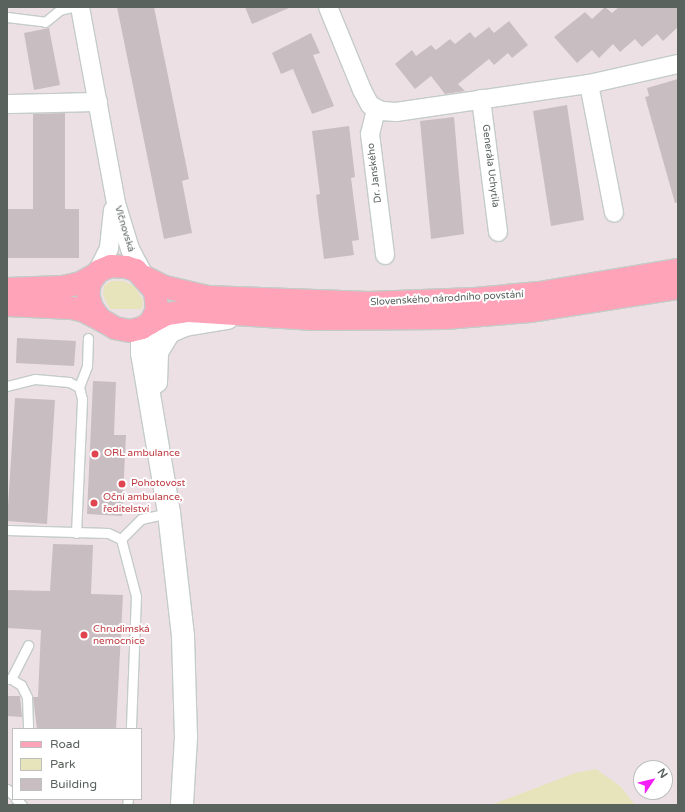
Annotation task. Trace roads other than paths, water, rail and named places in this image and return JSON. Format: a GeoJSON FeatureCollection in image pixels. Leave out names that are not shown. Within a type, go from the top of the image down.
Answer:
{"type":"FeatureCollection","features":[{"type":"Feature","properties":{"kind":"main road"},"geometry":{"type":"LineString","coordinates":[[7,289],[63,288],[80,283],[96,274],[116,266],[131,268],[145,277],[153,287],[158,299],[157,310],[149,324],[130,331],[104,322],[78,309],[7,305]]}},
{"type":"Feature","properties":{"kind":"main road","name":"Slovenského národního povstání"},"geometry":{"type":"LineString","coordinates":[[145,277],[165,287],[208,297],[369,303],[460,300],[538,293],[678,270]]}},
{"type":"Feature","properties":{"kind":"main road"},"geometry":{"type":"LineString","coordinates":[[96,274],[89,286],[89,300],[94,312],[104,322]]}},
{"type":"Feature","properties":{"kind":"main road","name":"Slovenského národního povstání"},"geometry":{"type":"LineString","coordinates":[[149,324],[160,316],[183,311],[329,320],[445,318],[531,311],[678,288]]}},
{"type":"Feature","properties":{"kind":"street","name":"Vlčnovská"},"geometry":{"type":"LineString","coordinates":[[80,7],[111,178],[130,249],[145,277]]}},
{"type":"Feature","properties":{"kind":"street"},"geometry":{"type":"LineString","coordinates":[[328,7],[362,90],[376,110],[396,112],[589,84],[678,64]]}},
{"type":"Feature","properties":{"kind":"street"},"geometry":{"type":"LineString","coordinates":[[589,84],[614,212]]}},
{"type":"Feature","properties":{"kind":"street","name":"Generála Uchytila"},"geometry":{"type":"LineString","coordinates":[[481,99],[498,232]]}},
{"type":"Feature","properties":{"kind":"street"},"geometry":{"type":"LineString","coordinates":[[7,104],[98,102]]}},
{"type":"Feature","properties":{"kind":"street","name":"Dr. Janského"},"geometry":{"type":"LineString","coordinates":[[376,110],[370,134],[384,255]]}},
{"type":"Feature","properties":{"kind":"street","name":"Vlčnovská"},"geometry":{"type":"LineString","coordinates":[[96,274],[109,248],[112,234],[111,178]]}},
{"type":"Feature","properties":{"kind":"street"},"geometry":{"type":"LineString","coordinates":[[157,437],[156,363],[163,338],[180,326],[243,315]]}},
{"type":"Feature","properties":{"kind":"street"},"geometry":{"type":"LineString","coordinates":[[104,322],[124,338],[130,347],[165,485]]}},
{"type":"Feature","properties":{"kind":"street"},"geometry":{"type":"LineString","coordinates":[[149,324],[142,341],[142,353],[169,513],[179,596],[186,687],[182,805]]}},
{"type":"Feature","properties":{"kind":"lane"},"geometry":{"type":"LineString","coordinates":[[7,18],[45,22],[60,10],[72,7]]}},
{"type":"Feature","properties":{"kind":"lane"},"geometry":{"type":"LineString","coordinates":[[76,533],[82,399],[79,387],[87,366],[88,338]]}},
{"type":"Feature","properties":{"kind":"lane"},"geometry":{"type":"LineString","coordinates":[[7,386],[35,379],[69,382],[79,387]]}},
{"type":"Feature","properties":{"kind":"lane"},"geometry":{"type":"LineString","coordinates":[[121,539],[141,519],[169,513]]}},
{"type":"Feature","properties":{"kind":"lane"},"geometry":{"type":"LineString","coordinates":[[7,530],[115,534],[121,539],[136,596],[131,728]]}},
{"type":"Feature","properties":{"kind":"lane"},"geometry":{"type":"LineString","coordinates":[[28,645],[9,679],[21,685],[27,697],[28,728]]}},
{"type":"Feature","properties":{"kind":"place","name":"ORL ambulance"},"geometry":{"type":"Point","coordinates":[95,454]}},
{"type":"Feature","properties":{"kind":"place","name":"Pohotovost"},"geometry":{"type":"Point","coordinates":[122,484]}},
{"type":"Feature","properties":{"kind":"place","name":"Oční ambulance, ředitelství"},"geometry":{"type":"Point","coordinates":[94,503]}},
{"type":"Feature","properties":{"kind":"place","name":"Chrudimská nemocnice"},"geometry":{"type":"Point","coordinates":[84,635]}}]}
